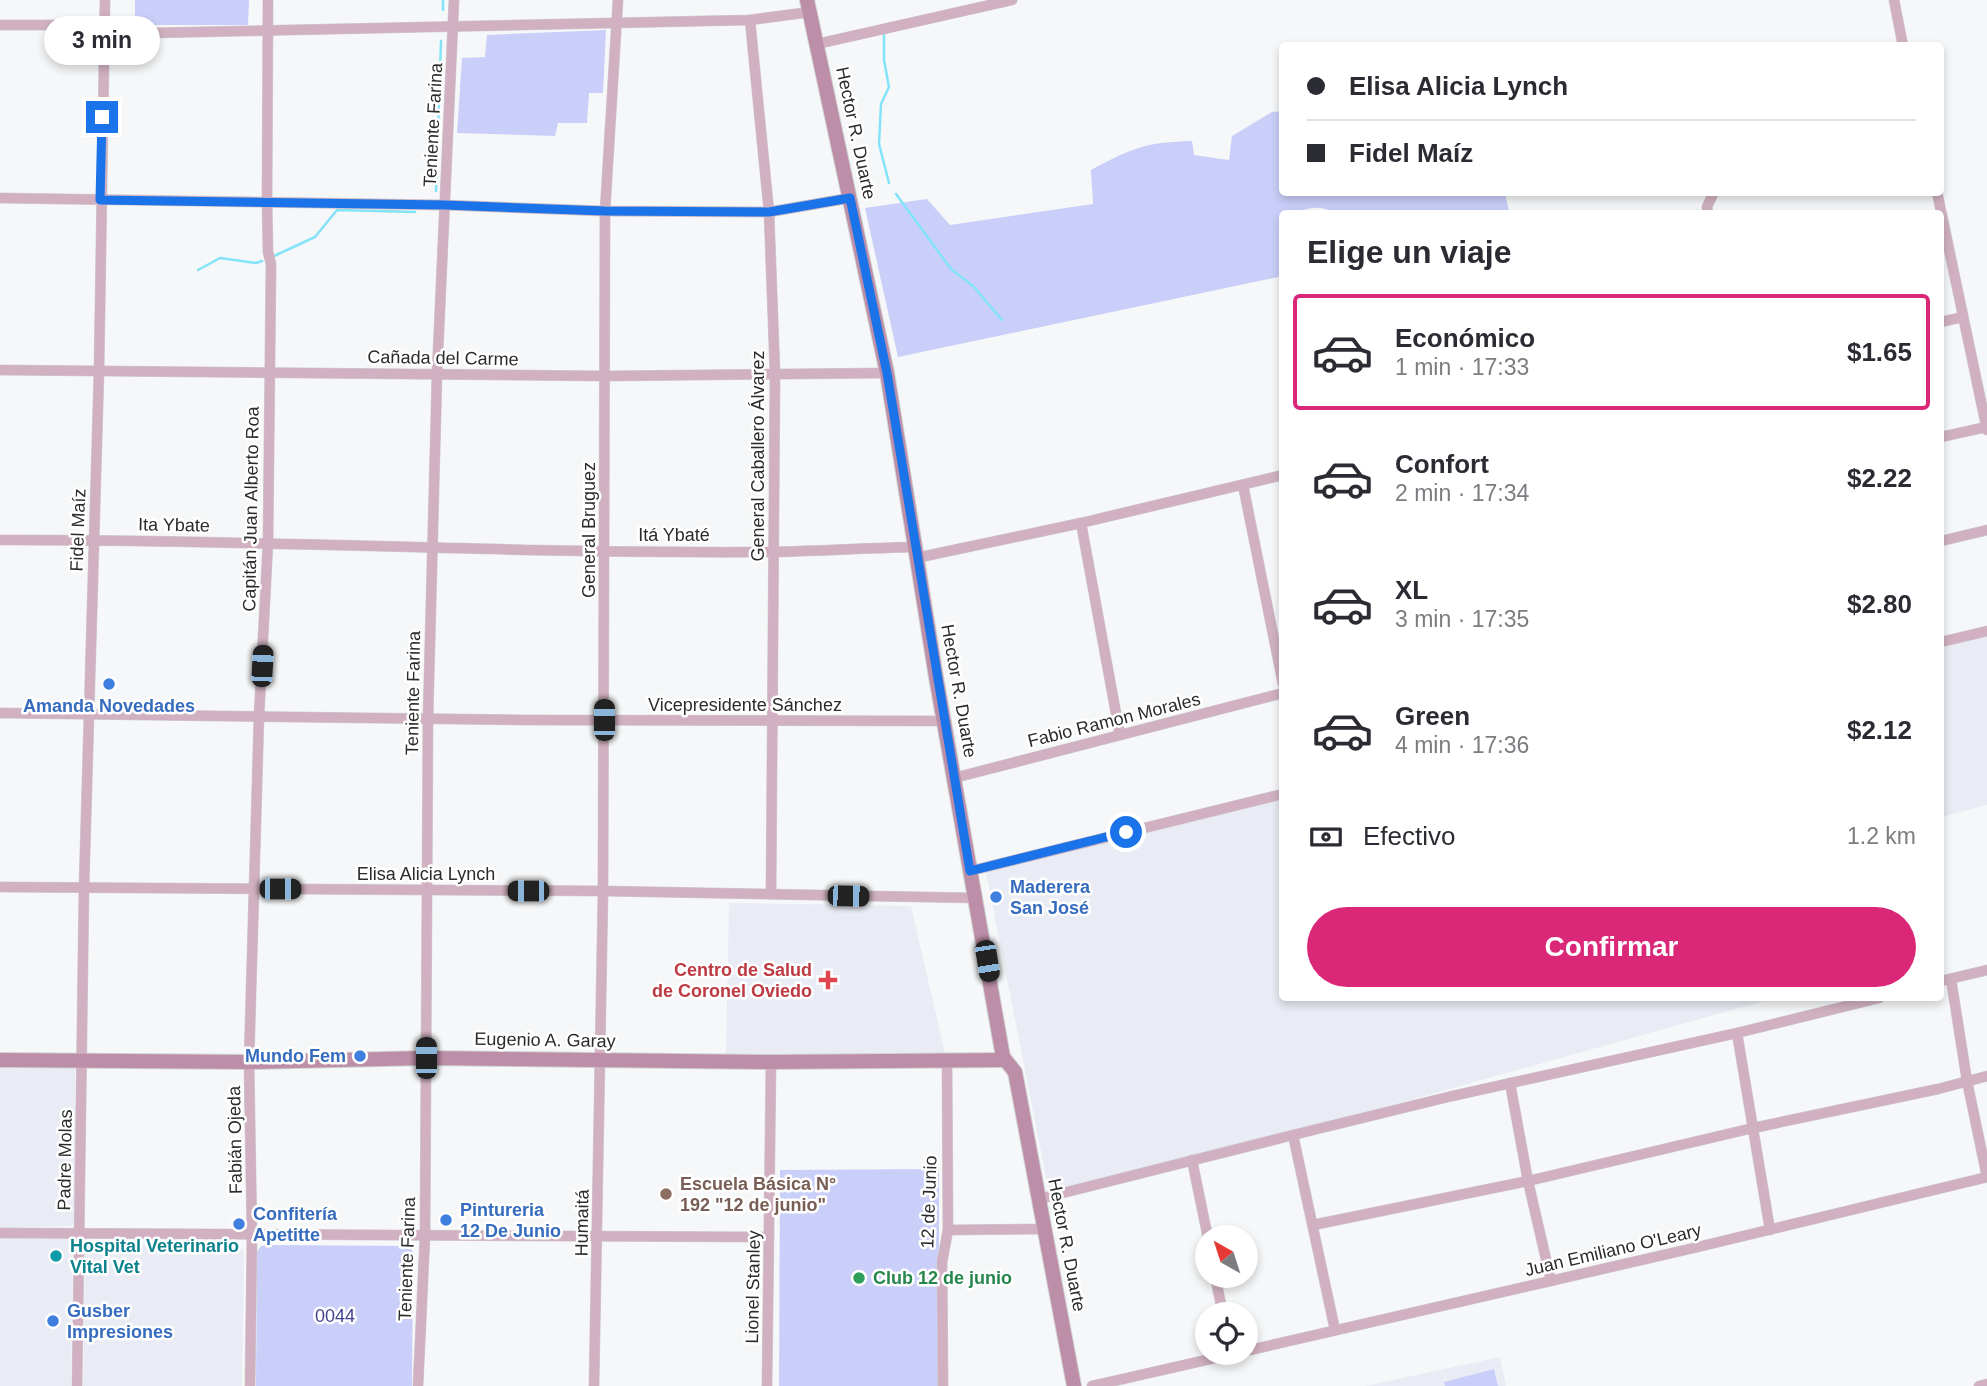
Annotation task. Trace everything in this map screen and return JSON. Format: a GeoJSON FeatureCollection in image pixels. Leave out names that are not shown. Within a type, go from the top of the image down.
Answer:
{"type":"FeatureCollection","features":[{"type":"Feature","properties":{"kind":"street","name":"Fidel Maíz"},"geometry":{"type":"LineString","coordinates":[[82,1060],[105,0]]}},
{"type":"Feature","properties":{"kind":"street","name":"Capitán Juan Alberto Roa"},"geometry":{"type":"LineString","coordinates":[[249,1062],[268,542],[271,264],[268,252],[267,202],[268,0]]}},
{"type":"Feature","properties":{"kind":"street","name":"Teniente Farina"},"geometry":{"type":"LineString","coordinates":[[418,1386],[425,1236],[428,718],[432,547],[454,0]]}},
{"type":"Feature","properties":{"kind":"street","name":"General Bruguez"},"geometry":{"type":"LineString","coordinates":[[601,1060],[605,211],[618,0]]}},
{"type":"Feature","properties":{"kind":"street"},"geometry":{"type":"LineString","coordinates":[[817,44],[1012,0]]}},
{"type":"Feature","properties":{"kind":"street"},"geometry":{"type":"LineString","coordinates":[[1894,0],[1902,42]]}},
{"type":"Feature","properties":{"kind":"street"},"geometry":{"type":"LineString","coordinates":[[0,25],[268,30],[454,27],[750,20],[809,6]]}},
{"type":"Feature","properties":{"kind":"street","name":"Hector R. Duarte"},"geometry":{"type":"LineString","coordinates":[[809,6],[887,373],[1003,1057],[1015,1072],[1074,1386]]}},
{"type":"Feature","properties":{"kind":"street","name":"General Caballero Álvarez"},"geometry":{"type":"LineString","coordinates":[[750,20],[769,212],[775,373],[771,894]]}},
{"type":"Feature","properties":{"kind":"street"},"geometry":{"type":"LineString","coordinates":[[0,198],[769,212],[850,198]]}},
{"type":"Feature","properties":{"kind":"street"},"geometry":{"type":"LineString","coordinates":[[1944,227],[1987,428],[1944,436]]}},
{"type":"Feature","properties":{"kind":"street"},"geometry":{"type":"LineString","coordinates":[[1944,321],[1962,317]]}},
{"type":"Feature","properties":{"kind":"street","name":"Cañada del Carme"},"geometry":{"type":"LineString","coordinates":[[0,370],[606,376],[887,373]]}},
{"type":"Feature","properties":{"kind":"street","name":"Itá Ybaté"},"geometry":{"type":"LineString","coordinates":[[432,547],[605,551],[916,552],[1082,523],[1279,476]]}},
{"type":"Feature","properties":{"kind":"street"},"geometry":{"type":"LineString","coordinates":[[1243,485],[1279,664]]}},
{"type":"Feature","properties":{"kind":"street"},"geometry":{"type":"LineString","coordinates":[[1082,523],[1120,734]]}},
{"type":"Feature","properties":{"kind":"street"},"geometry":{"type":"LineString","coordinates":[[1944,540],[1987,530]]}},
{"type":"Feature","properties":{"kind":"street","name":"Ita Ybate"},"geometry":{"type":"LineString","coordinates":[[0,540],[94,539],[432,547]]}},
{"type":"Feature","properties":{"kind":"street"},"geometry":{"type":"LineString","coordinates":[[1944,641],[1987,631]]}},
{"type":"Feature","properties":{"kind":"street","name":"Fabio Ramon Morales"},"geometry":{"type":"LineString","coordinates":[[954,778],[1279,694]]}},
{"type":"Feature","properties":{"kind":"street","name":"Vicepresidente Sánchez"},"geometry":{"type":"LineString","coordinates":[[0,713],[944,721]]}},
{"type":"Feature","properties":{"kind":"street"},"geometry":{"type":"LineString","coordinates":[[970,871],[1279,795]]}},
{"type":"Feature","properties":{"kind":"street","name":"Elisa Alicia Lynch"},"geometry":{"type":"LineString","coordinates":[[0,887],[603,891],[977,898]]}},
{"type":"Feature","properties":{"kind":"street"},"geometry":{"type":"LineString","coordinates":[[1987,970],[1946,980],[1987,1177]]}},
{"type":"Feature","properties":{"kind":"street"},"geometry":{"type":"LineString","coordinates":[[1039,1199],[1510,1083],[1737,1033],[1867,1001]]}},
{"type":"Feature","properties":{"kind":"street"},"geometry":{"type":"LineString","coordinates":[[1737,1033],[1770,1230]]}},
{"type":"Feature","properties":{"kind":"street","name":"Eugenio A. Garay"},"geometry":{"type":"LineString","coordinates":[[0,1060],[1006,1060]]}},
{"type":"Feature","properties":{"kind":"street","name":"Padre Molas"},"geometry":{"type":"LineString","coordinates":[[77,1386],[82,1060]]}},
{"type":"Feature","properties":{"kind":"street","name":"Humaitá"},"geometry":{"type":"LineString","coordinates":[[594,1386],[601,1060]]}},
{"type":"Feature","properties":{"kind":"street","name":"12 de Junio"},"geometry":{"type":"LineString","coordinates":[[943,1386],[942,1262],[948,1230],[947,1060]]}},
{"type":"Feature","properties":{"kind":"street","name":"Fabián Ojeda"},"geometry":{"type":"LineString","coordinates":[[249,1062],[252,1236],[250,1386]]}},
{"type":"Feature","properties":{"kind":"street","name":"Lionel Stanley"},"geometry":{"type":"LineString","coordinates":[[767,1386],[771,1062]]}},
{"type":"Feature","properties":{"kind":"street"},"geometry":{"type":"LineString","coordinates":[[1313,1225],[1528,1181],[1987,1076]]}},
{"type":"Feature","properties":{"kind":"street"},"geometry":{"type":"LineString","coordinates":[[1510,1083],[1528,1181],[1551,1280]]}},
{"type":"Feature","properties":{"kind":"street"},"geometry":{"type":"LineString","coordinates":[[1293,1135],[1335,1330]]}},
{"type":"Feature","properties":{"kind":"street"},"geometry":{"type":"LineString","coordinates":[[1192,1160],[1205,1225]]}},
{"type":"Feature","properties":{"kind":"street","name":"Juan Emiliano O'Leary"},"geometry":{"type":"LineString","coordinates":[[1258,1348],[1987,1177]]}},
{"type":"Feature","properties":{"kind":"street"},"geometry":{"type":"LineString","coordinates":[[948,1230],[1045,1229]]}},
{"type":"Feature","properties":{"kind":"street"},"geometry":{"type":"LineString","coordinates":[[0,1233],[769,1237]]}},
{"type":"Feature","properties":{"kind":"street"},"geometry":{"type":"LineString","coordinates":[[1092,1386],[1195,1362]]}},
{"type":"Feature","properties":{"kind":"street"},"geometry":{"type":"LineString","coordinates":[[1979,1386],[1987,1384]]}},
{"type":"Feature","properties":{"kind":"shaded area"},"geometry":{"type":"Polygon","coordinates":[[[1987,627],[1987,805],[1944,816],[1944,637],[1987,627]]]}},
{"type":"Feature","properties":{"kind":"shaded area"},"geometry":{"type":"Polygon","coordinates":[[[1279,800],[1279,1001],[1764,1001],[1249,1145],[1049,1192],[986,872],[1279,800]]]}},
{"type":"Feature","properties":{"kind":"shaded area","name":"Centro de Salud de Coronel Oviedo"},"geometry":{"type":"Polygon","coordinates":[[[729,903],[911,906],[945,1053],[726,1056],[729,903]]]}},
{"type":"Feature","properties":{"kind":"shaded area"},"geometry":{"type":"Polygon","coordinates":[[[0,1065],[75,1069],[75,1220],[72,1226],[0,1228],[0,1065]]]}},
{"type":"Feature","properties":{"kind":"shaded area"},"geometry":{"type":"Polygon","coordinates":[[[0,1238],[67,1239],[73,1243],[71,1386],[0,1386],[0,1238]]]}},
{"type":"Feature","properties":{"kind":"shaded area"},"geometry":{"type":"Polygon","coordinates":[[[92,1244],[241,1247],[244,1253],[242,1386],[83,1386],[85,1251],[92,1244]]]}},
{"type":"Feature","properties":{"kind":"shaded area"},"geometry":{"type":"Polygon","coordinates":[[[1500,1357],[1506,1386],[1365,1386],[1500,1357]]]}},
{"type":"Feature","properties":{"kind":"green space"},"geometry":{"type":"Polygon","coordinates":[[[135,0],[249,0],[248,25],[135,25],[135,0]]]}},
{"type":"Feature","properties":{"kind":"green space"},"geometry":{"type":"Polygon","coordinates":[[[606,30],[603,93],[589,93],[587,123],[558,123],[555,136],[457,133],[462,58],[485,57],[487,35],[606,30]]]}},
{"type":"Feature","properties":{"kind":"green space"},"geometry":{"type":"Polygon","coordinates":[[[1279,111],[1279,196],[1506,196],[1509,210],[1279,210],[1279,277],[898,357],[865,208],[927,199],[950,225],[1093,204],[1091,170],[1118,156],[1151,145],[1192,141],[1194,155],[1229,160],[1232,136],[1272,112],[1279,111]]]}},
{"type":"Feature","properties":{"kind":"green space","name":"Club 12 de junio"},"geometry":{"type":"Polygon","coordinates":[[[939,1169],[939,1386],[779,1386],[780,1170],[939,1169]]]}},
{"type":"Feature","properties":{"kind":"green space","name":"0044"},"geometry":{"type":"Polygon","coordinates":[[[265,1245],[409,1246],[413,1252],[412,1386],[256,1386],[257,1252],[265,1245]]]}},
{"type":"Feature","properties":{"kind":"green space"},"geometry":{"type":"Polygon","coordinates":[[[1494,1369],[1498,1386],[1445,1386],[1444,1382],[1494,1369]]]}},
{"type":"Feature","properties":{"kind":"waterway"},"geometry":{"type":"LineString","coordinates":[[443,0],[443,10]]}},
{"type":"Feature","properties":{"kind":"waterway"},"geometry":{"type":"LineString","coordinates":[[884,34],[884,60],[889,87],[881,104],[879,144],[889,183]]}},
{"type":"Feature","properties":{"kind":"waterway"},"geometry":{"type":"LineString","coordinates":[[436,191],[441,41]]}},
{"type":"Feature","properties":{"kind":"waterway"},"geometry":{"type":"LineString","coordinates":[[896,194],[951,269],[973,286],[1002,320]]}},
{"type":"Feature","properties":{"kind":"waterway"},"geometry":{"type":"LineString","coordinates":[[272,257],[315,237],[337,210],[415,212]]}},
{"type":"Feature","properties":{"kind":"waterway"},"geometry":{"type":"LineString","coordinates":[[198,270],[220,258],[256,263],[262,261]]}},
{"type":"Feature","properties":{"kind":"place","name":"Amanda Novedades"},"geometry":{"type":"Point","coordinates":[109,684]}},
{"type":"Feature","properties":{"kind":"place","name":"Maderera San José"},"geometry":{"type":"Point","coordinates":[996,897]}},
{"type":"Feature","properties":{"kind":"place","name":"Centro de Salud de Coronel Oviedo"},"geometry":{"type":"Point","coordinates":[828,980]}},
{"type":"Feature","properties":{"kind":"place","name":"Mundo Fem"},"geometry":{"type":"Point","coordinates":[360,1056]}},
{"type":"Feature","properties":{"kind":"place","name":"Escuela Básica N° 192 \"12 de junio\""},"geometry":{"type":"Point","coordinates":[666,1194]}},
{"type":"Feature","properties":{"kind":"place","name":"Pintureria 12 De Junio"},"geometry":{"type":"Point","coordinates":[446,1220]}},
{"type":"Feature","properties":{"kind":"place","name":"Confitería Apetitte"},"geometry":{"type":"Point","coordinates":[239,1224]}},
{"type":"Feature","properties":{"kind":"place","name":"Hospital Veterinario Vital Vet"},"geometry":{"type":"Point","coordinates":[56,1256]}},
{"type":"Feature","properties":{"kind":"place","name":"Club 12 de junio"},"geometry":{"type":"Point","coordinates":[859,1278]}},
{"type":"Feature","properties":{"kind":"place","name":"Gusber Impresiones"},"geometry":{"type":"Point","coordinates":[53,1321]}},
{"type":"Feature","properties":{"kind":"route"},"geometry":{"type":"LineString","coordinates":[[102,117],[100,200],[769,212],[850,198],[887,373],[970,871],[1126,832]]}}]}
